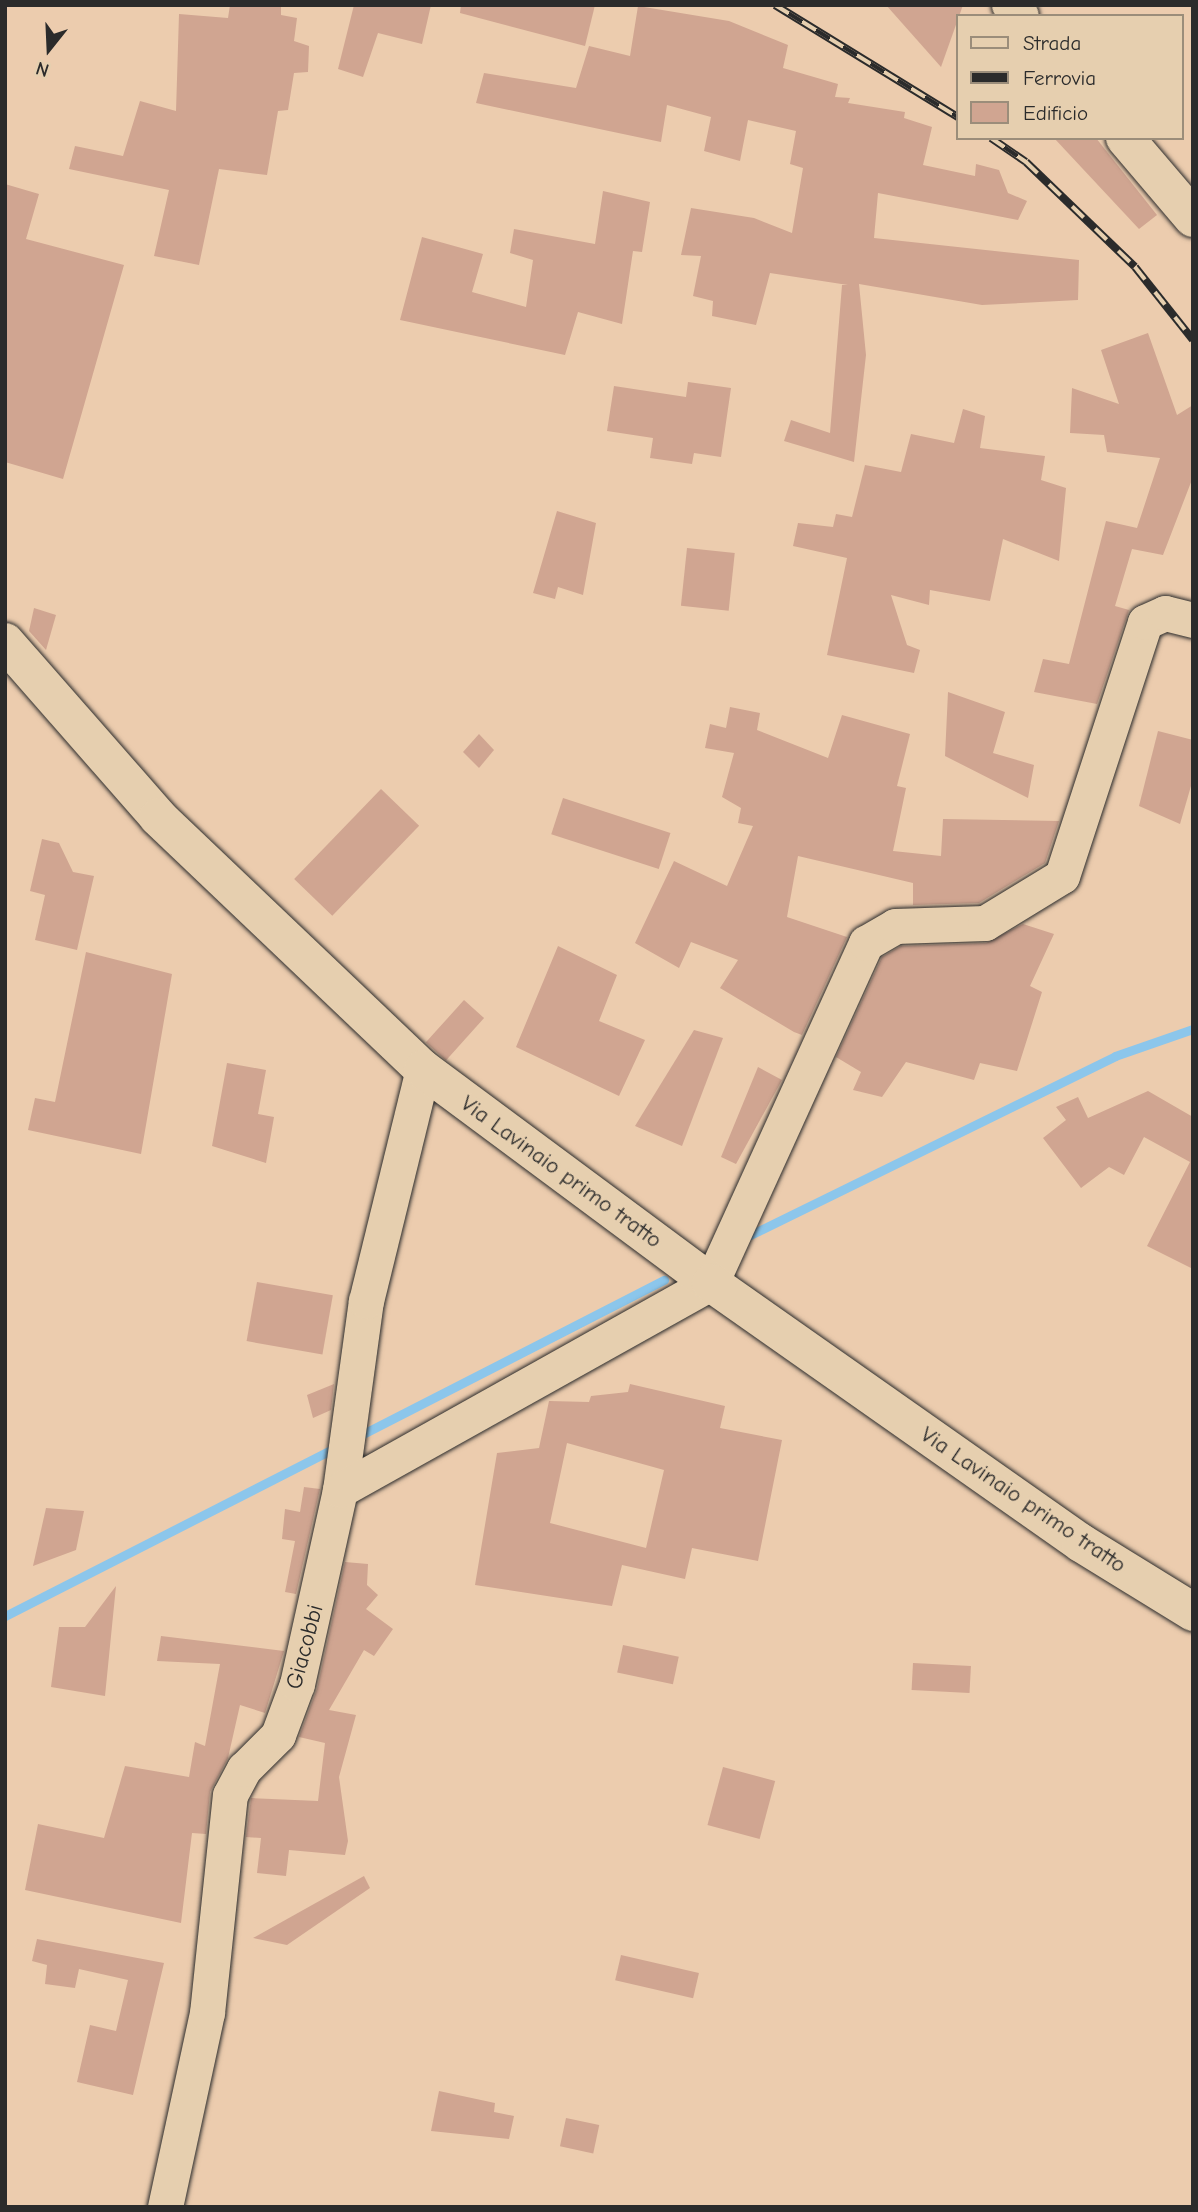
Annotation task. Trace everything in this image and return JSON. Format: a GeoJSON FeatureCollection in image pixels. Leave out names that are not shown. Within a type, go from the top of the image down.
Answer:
{"type":"FeatureCollection","features":[{"type":"Feature","properties":{"kind":"street"},"geometry":{"type":"LineString","coordinates":[[1127,140],[1193,218]]}},
{"type":"Feature","properties":{"kind":"street"},"geometry":{"type":"LineString","coordinates":[[342,1477],[711,1283],[866,943],[895,926],[985,923],[1062,876],[1145,622],[1165,613],[1193,620]]}},
{"type":"Feature","properties":{"kind":"street","name":"Via Lavinaio primo tratto"},"geometry":{"type":"LineString","coordinates":[[5,642],[158,817],[423,1069],[711,1283],[1081,1543],[1193,1612]]}},
{"type":"Feature","properties":{"kind":"street","name":"Giacobbi"},"geometry":{"type":"LineString","coordinates":[[165,2207],[207,2013],[230,1795],[244,1769],[278,1735],[297,1684],[342,1477],[366,1301],[423,1069]]}},
{"type":"Feature","properties":{"kind":"building"},"geometry":{"type":"Polygon","coordinates":[[[230,5],[281,5],[281,15],[297,18],[294,41],[309,46],[308,72],[294,73],[288,110],[278,111],[267,175],[219,169],[199,265],[154,256],[169,190],[69,169],[75,146],[123,156],[140,101],[176,111],[179,14],[228,18],[230,5]]]}},
{"type":"Feature","properties":{"kind":"building"},"geometry":{"type":"Polygon","coordinates":[[[354,5],[431,5],[422,44],[378,33],[363,77],[338,69],[354,5]]]}},
{"type":"Feature","properties":{"kind":"building"},"geometry":{"type":"Polygon","coordinates":[[[461,5],[595,5],[585,46],[460,13],[461,5]]]}},
{"type":"Feature","properties":{"kind":"building"},"geometry":{"type":"Polygon","coordinates":[[[886,5],[963,5],[960,14],[956,14],[956,25],[941,67],[886,5]]]}},
{"type":"Feature","properties":{"kind":"building"},"geometry":{"type":"Polygon","coordinates":[[[638,6],[729,21],[788,45],[783,68],[838,84],[835,97],[850,98],[848,103],[905,112],[904,118],[932,127],[923,165],[975,176],[976,164],[999,170],[1008,193],[1027,201],[1018,220],[878,193],[874,238],[1079,260],[1078,300],[982,305],[859,284],[866,355],[854,462],[784,441],[791,420],[830,433],[842,285],[848,285],[770,273],[756,325],[712,316],[713,301],[693,296],[701,256],[681,255],[691,208],[754,218],[792,233],[803,168],[790,164],[796,131],[748,120],[740,161],[704,151],[711,117],[667,105],[661,142],[476,103],[484,73],[576,88],[589,46],[630,56],[638,6]]]}},
{"type":"Feature","properties":{"kind":"building"},"geometry":{"type":"Polygon","coordinates":[[[1056,140],[1098,140],[1157,215],[1139,229],[1056,140]]]}},
{"type":"Feature","properties":{"kind":"building"},"geometry":{"type":"Polygon","coordinates":[[[5,184],[39,194],[26,239],[124,265],[63,479],[5,462],[5,184]]]}},
{"type":"Feature","properties":{"kind":"building"},"geometry":{"type":"Polygon","coordinates":[[[603,191],[650,202],[642,252],[633,251],[622,324],[578,312],[565,355],[400,320],[422,237],[483,254],[472,292],[526,307],[533,260],[510,253],[514,229],[595,244],[603,191]]]}},
{"type":"Feature","properties":{"kind":"building"},"geometry":{"type":"Polygon","coordinates":[[[1148,333],[1177,415],[1193,405],[1193,477],[1163,555],[1132,549],[1115,606],[1129,610],[1097,704],[1034,692],[1043,659],[1069,664],[1106,521],[1137,528],[1160,458],[1107,452],[1104,435],[1070,433],[1072,388],[1119,404],[1101,350],[1148,333]]]}},
{"type":"Feature","properties":{"kind":"building"},"geometry":{"type":"Polygon","coordinates":[[[688,382],[731,388],[721,457],[694,453],[692,464],[650,458],[653,438],[607,431],[614,386],[686,397],[688,382]]]}},
{"type":"Feature","properties":{"kind":"building"},"geometry":{"type":"Polygon","coordinates":[[[963,409],[985,416],[980,448],[1045,456],[1041,480],[1066,488],[1059,561],[1003,539],[990,601],[930,590],[929,605],[891,595],[907,645],[920,650],[914,673],[827,655],[847,558],[793,546],[798,523],[833,527],[836,514],[852,517],[865,465],[901,472],[911,434],[954,443],[963,409]]]}},
{"type":"Feature","properties":{"kind":"building"},"geometry":{"type":"Polygon","coordinates":[[[557,511],[596,523],[583,595],[558,587],[555,599],[533,593],[557,511]]]}},
{"type":"Feature","properties":{"kind":"building"},"geometry":{"type":"Polygon","coordinates":[[[687,548],[735,553],[729,611],[681,606],[687,548]]]}},
{"type":"Feature","properties":{"kind":"building"},"geometry":{"type":"Polygon","coordinates":[[[34,608],[56,615],[46,650],[29,631],[34,608]]]}},
{"type":"Feature","properties":{"kind":"building"},"geometry":{"type":"Polygon","coordinates":[[[948,692],[1005,712],[993,753],[1034,765],[1028,798],[945,756],[948,692]]]}},
{"type":"Feature","properties":{"kind":"building"},"geometry":{"type":"Polygon","coordinates":[[[730,707],[760,713],[757,730],[828,758],[842,715],[910,734],[897,786],[906,788],[893,851],[941,856],[943,819],[1059,821],[1045,863],[979,903],[913,905],[913,883],[798,856],[787,917],[847,937],[802,1035],[794,1032],[720,988],[738,960],[691,942],[679,968],[635,943],[674,861],[727,886],[753,826],[738,823],[741,808],[722,797],[734,753],[705,748],[710,724],[726,728],[730,707]]]}},
{"type":"Feature","properties":{"kind":"building"},"geometry":{"type":"Polygon","coordinates":[[[1158,731],[1193,740],[1193,779],[1180,824],[1139,806],[1158,731]]]}},
{"type":"Feature","properties":{"kind":"building"},"geometry":{"type":"Polygon","coordinates":[[[479,734],[494,750],[479,768],[463,752],[479,734]]]}},
{"type":"Feature","properties":{"kind":"building"},"geometry":{"type":"Polygon","coordinates":[[[381,789],[419,826],[332,916],[294,879],[381,789]]]}},
{"type":"Feature","properties":{"kind":"building"},"geometry":{"type":"Polygon","coordinates":[[[563,798],[670,833],[659,869],[551,834],[563,798]]]}},
{"type":"Feature","properties":{"kind":"building"},"geometry":{"type":"Polygon","coordinates":[[[42,839],[59,843],[73,872],[94,876],[77,950],[35,940],[45,895],[30,891],[42,839]]]}},
{"type":"Feature","properties":{"kind":"building"},"geometry":{"type":"Polygon","coordinates":[[[1023,924],[1054,934],[1030,986],[1042,992],[1017,1071],[980,1063],[974,1080],[906,1062],[882,1097],[853,1090],[861,1072],[836,1057],[882,957],[901,946],[986,943],[1023,924]]]}},
{"type":"Feature","properties":{"kind":"building"},"geometry":{"type":"Polygon","coordinates":[[[558,946],[617,975],[599,1021],[645,1040],[619,1096],[516,1047],[558,946]]]}},
{"type":"Feature","properties":{"kind":"building"},"geometry":{"type":"Polygon","coordinates":[[[86,952],[172,974],[141,1154],[28,1130],[35,1098],[55,1102],[86,952]]]}},
{"type":"Feature","properties":{"kind":"building"},"geometry":{"type":"Polygon","coordinates":[[[464,1000],[484,1018],[446,1060],[426,1042],[464,1000]]]}},
{"type":"Feature","properties":{"kind":"building"},"geometry":{"type":"Polygon","coordinates":[[[694,1030],[723,1038],[682,1146],[635,1126],[694,1030]]]}},
{"type":"Feature","properties":{"kind":"building"},"geometry":{"type":"Polygon","coordinates":[[[227,1063],[266,1070],[258,1114],[274,1117],[266,1163],[212,1146],[227,1063]]]}},
{"type":"Feature","properties":{"kind":"building"},"geometry":{"type":"Polygon","coordinates":[[[758,1067],[782,1080],[736,1164],[721,1157],[758,1067]]]}},
{"type":"Feature","properties":{"kind":"building"},"geometry":{"type":"Polygon","coordinates":[[[1148,1091],[1193,1117],[1193,1269],[1147,1246],[1190,1162],[1144,1137],[1124,1175],[1109,1167],[1081,1188],[1043,1138],[1066,1120],[1056,1107],[1078,1097],[1088,1118],[1148,1091]]]}},
{"type":"Feature","properties":{"kind":"building"},"geometry":{"type":"Polygon","coordinates":[[[257,1282],[333,1295],[322,1354],[247,1341],[257,1282]]]}},
{"type":"Feature","properties":{"kind":"building"},"geometry":{"type":"Polygon","coordinates":[[[334,1384],[331,1410],[313,1418],[307,1395],[334,1384]]]}},
{"type":"Feature","properties":{"kind":"building"},"geometry":{"type":"Polygon","coordinates":[[[630,1384],[725,1406],[720,1428],[782,1440],[758,1561],[692,1548],[685,1579],[622,1565],[612,1606],[475,1585],[497,1453],[539,1448],[549,1401],[589,1402],[591,1396],[628,1392],[630,1384]],[[567,1443],[550,1523],[646,1548],[664,1470],[567,1443]]]}},
{"type":"Feature","properties":{"kind":"building"},"geometry":{"type":"Polygon","coordinates":[[[304,1487],[320,1489],[296,1594],[285,1592],[295,1541],[282,1539],[285,1509],[300,1512],[304,1487]]]}},
{"type":"Feature","properties":{"kind":"building"},"geometry":{"type":"Polygon","coordinates":[[[46,1508],[84,1511],[76,1550],[33,1566],[46,1508]]]}},
{"type":"Feature","properties":{"kind":"building"},"geometry":{"type":"Polygon","coordinates":[[[345,1562],[368,1564],[367,1585],[378,1595],[366,1609],[393,1629],[374,1656],[364,1650],[329,1710],[356,1715],[339,1777],[348,1841],[345,1855],[289,1850],[286,1876],[257,1873],[261,1838],[246,1837],[251,1798],[318,1801],[325,1743],[299,1737],[317,1689],[345,1562]]]}},
{"type":"Feature","properties":{"kind":"building"},"geometry":{"type":"Polygon","coordinates":[[[116,1586],[105,1696],[51,1687],[59,1627],[85,1627],[116,1586]]]}},
{"type":"Feature","properties":{"kind":"building"},"geometry":{"type":"Polygon","coordinates":[[[161,1636],[284,1651],[265,1713],[240,1705],[228,1758],[210,1792],[206,1834],[192,1833],[181,1923],[25,1890],[38,1824],[104,1838],[125,1766],[189,1777],[195,1742],[205,1746],[220,1664],[157,1661],[161,1636]]]}},
{"type":"Feature","properties":{"kind":"building"},"geometry":{"type":"Polygon","coordinates":[[[623,1645],[679,1657],[673,1684],[617,1672],[623,1645]]]}},
{"type":"Feature","properties":{"kind":"building"},"geometry":{"type":"Polygon","coordinates":[[[913,1663],[971,1666],[970,1693],[912,1690],[913,1663]]]}},
{"type":"Feature","properties":{"kind":"building"},"geometry":{"type":"Polygon","coordinates":[[[723,1767],[775,1781],[760,1839],[707,1825],[723,1767]]]}},
{"type":"Feature","properties":{"kind":"building"},"geometry":{"type":"Polygon","coordinates":[[[364,1876],[370,1888],[287,1945],[253,1938],[364,1876]]]}},
{"type":"Feature","properties":{"kind":"building"},"geometry":{"type":"Polygon","coordinates":[[[37,1939],[164,1963],[133,2095],[77,2082],[90,2025],[116,2031],[128,1980],[79,1969],[75,1988],[45,1984],[47,1965],[32,1961],[37,1939]]]}},
{"type":"Feature","properties":{"kind":"building"},"geometry":{"type":"Polygon","coordinates":[[[621,1955],[699,1973],[693,1998],[615,1980],[621,1955]]]}},
{"type":"Feature","properties":{"kind":"building"},"geometry":{"type":"Polygon","coordinates":[[[439,2091],[495,2103],[494,2112],[514,2116],[509,2139],[431,2131],[439,2091]]]}},
{"type":"Feature","properties":{"kind":"building"},"geometry":{"type":"Polygon","coordinates":[[[566,2118],[599,2125],[593,2153],[560,2146],[566,2118]]]}},
{"type":"Feature","properties":{"kind":"waterway"},"geometry":{"type":"LineString","coordinates":[[746,1237],[1115,1056],[1193,1029]]}},
{"type":"Feature","properties":{"kind":"waterway"},"geometry":{"type":"LineString","coordinates":[[357,1437],[664,1280]]}},
{"type":"Feature","properties":{"kind":"waterway"},"geometry":{"type":"LineString","coordinates":[[5,1616],[335,1448]]}},
{"type":"Feature","properties":{"kind":"railway"},"geometry":{"type":"LineString","coordinates":[[775,5],[956,116]]}},
{"type":"Feature","properties":{"kind":"railway"},"geometry":{"type":"LineString","coordinates":[[994,140],[1026,162],[1135,267],[1193,340]]}}]}
